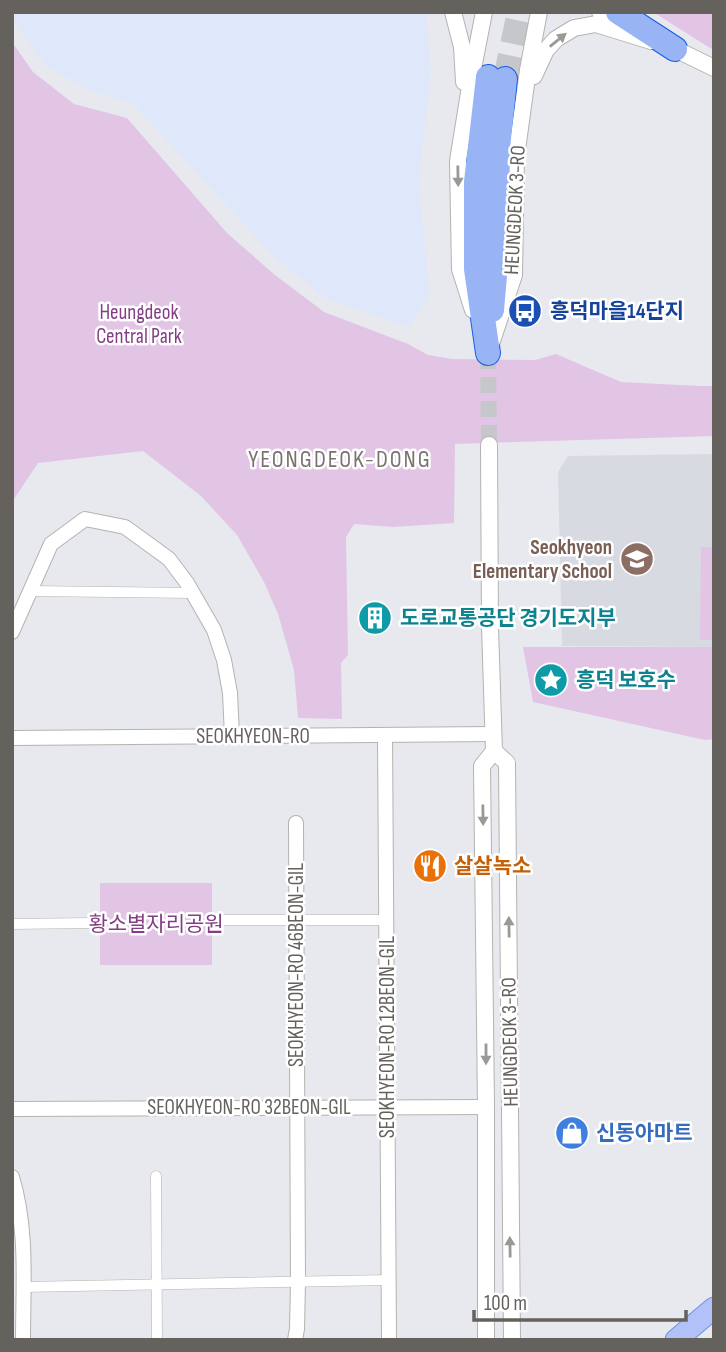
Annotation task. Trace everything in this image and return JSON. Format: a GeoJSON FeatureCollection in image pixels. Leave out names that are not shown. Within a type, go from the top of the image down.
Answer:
{"type":"FeatureCollection","features":[{"type":"Feature","properties":{"kind":"highway"},"geometry":{"type":"LineString","coordinates":[[618,12],[675,49]]}},
{"type":"Feature","properties":{"kind":"highway"},"geometry":{"type":"LineString","coordinates":[[488,353],[496,264],[496,78]]}},
{"type":"Feature","properties":{"kind":"main road"},"geometry":{"type":"LineString","coordinates":[[676,1340],[714,1308]]}},
{"type":"Feature","properties":{"kind":"street"},"geometry":{"type":"LineString","coordinates":[[453,12],[462,47],[463,130]]}},
{"type":"Feature","properties":{"kind":"street"},"geometry":{"type":"LineString","coordinates":[[484,12],[458,161],[460,269],[488,353]]}},
{"type":"Feature","properties":{"kind":"street","name":"HEUNGDEOK 3-RO"},"geometry":{"type":"LineString","coordinates":[[488,353],[514,275],[516,158],[539,12]]}},
{"type":"Feature","properties":{"kind":"street"},"geometry":{"type":"LineString","coordinates":[[600,12],[714,68]]}},
{"type":"Feature","properties":{"kind":"street"},"geometry":{"type":"LineString","coordinates":[[524,98],[546,50],[556,39],[574,28],[596,24],[675,49]]}},
{"type":"Feature","properties":{"kind":"street","name":"HEUNGDEOK 3-RO"},"geometry":{"type":"LineString","coordinates":[[486,1340],[482,766],[494,751],[489,445]]}},
{"type":"Feature","properties":{"kind":"street"},"geometry":{"type":"LineString","coordinates":[[12,632],[51,544],[85,519],[125,527],[170,559],[214,630],[224,660],[230,693],[232,736]]}},
{"type":"Feature","properties":{"kind":"street"},"geometry":{"type":"LineString","coordinates":[[30,591],[193,593]]}},
{"type":"Feature","properties":{"kind":"street","name":"SEOKHYEON-RO"},"geometry":{"type":"LineString","coordinates":[[12,738],[493,734]]}},
{"type":"Feature","properties":{"kind":"street","name":"SEOKHYEON-RO 12BEON-GIL"},"geometry":{"type":"LineString","coordinates":[[385,735],[389,1340]]}},
{"type":"Feature","properties":{"kind":"street","name":"HEUNGDEOK 3-RO"},"geometry":{"type":"LineString","coordinates":[[494,751],[507,763],[512,1340]]}},
{"type":"Feature","properties":{"kind":"street","name":"SEOKHYEON-RO 46BEON-GIL"},"geometry":{"type":"LineString","coordinates":[[295,1340],[298,1329],[296,823]]}},
{"type":"Feature","properties":{"kind":"street"},"geometry":{"type":"LineString","coordinates":[[222,920],[386,920]]}},
{"type":"Feature","properties":{"kind":"street"},"geometry":{"type":"LineString","coordinates":[[12,924],[90,923]]}},
{"type":"Feature","properties":{"kind":"street","name":"SEOKHYEON-RO 32BEON-GIL"},"geometry":{"type":"LineString","coordinates":[[12,1109],[486,1107]]}},
{"type":"Feature","properties":{"kind":"street"},"geometry":{"type":"LineString","coordinates":[[12,1177],[20,1208],[23,1252],[23,1340]]}},
{"type":"Feature","properties":{"kind":"street"},"geometry":{"type":"LineString","coordinates":[[156,1177],[157,1340]]}},
{"type":"Feature","properties":{"kind":"street"},"geometry":{"type":"LineString","coordinates":[[23,1287],[389,1280]]}},
{"type":"Feature","properties":{"kind":"shaded area"},"geometry":{"type":"Polygon","coordinates":[[[12,12],[425,12],[431,66],[419,182],[429,294],[409,327],[324,297],[274,257],[133,103],[90,91],[45,65],[12,18],[12,12]]]}},
{"type":"Feature","properties":{"kind":"shaded area","name":"Seokhyeon Elementary School"},"geometry":{"type":"Polygon","coordinates":[[[714,454],[714,647],[562,646],[558,472],[568,456],[714,454]]]}},
{"type":"Feature","properties":{"kind":"green space"},"geometry":{"type":"Polygon","coordinates":[[[653,12],[714,12],[714,49],[710,48],[653,12]]]}},
{"type":"Feature","properties":{"kind":"green space","name":"Heungdeok Central Park"},"geometry":{"type":"Polygon","coordinates":[[[12,42],[33,72],[74,104],[127,118],[227,233],[275,275],[324,312],[408,344],[428,355],[452,359],[535,360],[556,354],[621,382],[714,386],[714,436],[455,444],[454,523],[393,527],[354,524],[346,537],[348,655],[341,663],[342,719],[298,718],[294,670],[278,614],[264,582],[237,535],[201,496],[143,451],[38,463],[12,502],[12,42]]]}},
{"type":"Feature","properties":{"kind":"green space"},"geometry":{"type":"Polygon","coordinates":[[[701,547],[714,547],[714,640],[700,640],[701,547]]]}},
{"type":"Feature","properties":{"kind":"green space"},"geometry":{"type":"Polygon","coordinates":[[[523,647],[714,647],[714,739],[705,740],[533,702],[523,647]]]}},
{"type":"Feature","properties":{"kind":"green space","name":"황소별자리공원"},"geometry":{"type":"Polygon","coordinates":[[[100,883],[212,883],[212,965],[100,965],[100,883]]]}},
{"type":"Feature","properties":{"kind":"tunnel"},"geometry":{"type":"LineString","coordinates":[[505,79],[519,12]]}},
{"type":"Feature","properties":{"kind":"tunnel"},"geometry":{"type":"LineString","coordinates":[[488,353],[489,445]]}},
{"type":"Feature","properties":{"kind":"place","name":"흥덕마을14단지"},"geometry":{"type":"Point","coordinates":[525,311]}},
{"type":"Feature","properties":{"kind":"place","name":"Seokhyeon Elementary School"},"geometry":{"type":"Point","coordinates":[637,559]}},
{"type":"Feature","properties":{"kind":"place","name":"도로교통공단 경기도지부"},"geometry":{"type":"Point","coordinates":[375,618]}},
{"type":"Feature","properties":{"kind":"place","name":"흥덕 보호수"},"geometry":{"type":"Point","coordinates":[551,680]}},
{"type":"Feature","properties":{"kind":"place","name":"살살녹소"},"geometry":{"type":"Point","coordinates":[430,866]}},
{"type":"Feature","properties":{"kind":"place","name":"신동아마트"},"geometry":{"type":"Point","coordinates":[572,1133]}},
{"type":"Feature","properties":{"kind":"district","name":"YEONGDEOK-DONG"},"geometry":{"type":"Point","coordinates":[340,459]}}]}
